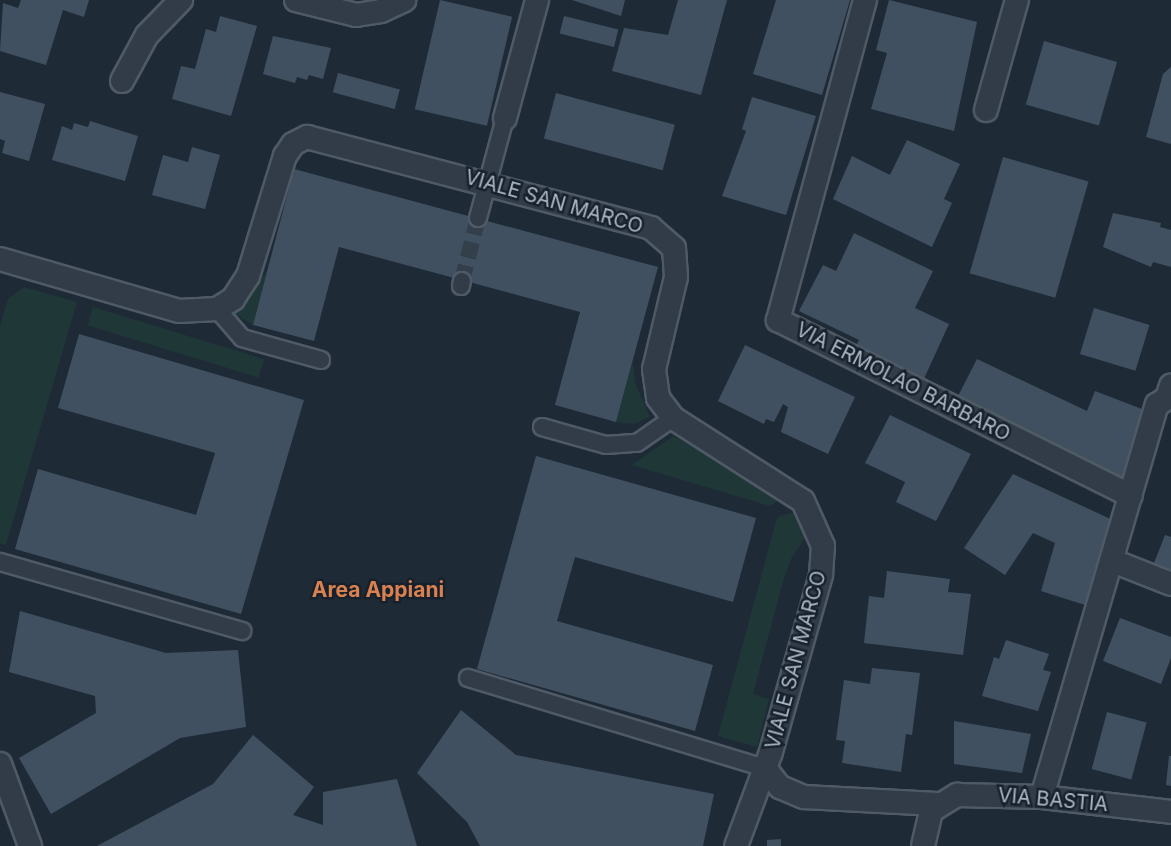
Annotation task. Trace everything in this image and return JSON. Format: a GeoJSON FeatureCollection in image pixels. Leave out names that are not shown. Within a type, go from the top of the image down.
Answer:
{"type":"FeatureCollection","features":[{"type":"Feature","properties":{"kind":"street"},"geometry":{"type":"LineString","coordinates":[[122,81],[147,35],[181,0]]}},
{"type":"Feature","properties":{"kind":"street"},"geometry":{"type":"LineString","coordinates":[[296,0],[356,15],[381,11],[405,0]]}},
{"type":"Feature","properties":{"kind":"street"},"geometry":{"type":"LineString","coordinates":[[478,219],[537,0]]}},
{"type":"Feature","properties":{"kind":"street","name":"VIA ERMOLAO BARBARO"},"geometry":{"type":"LineString","coordinates":[[865,0],[778,320],[1131,496]]}},
{"type":"Feature","properties":{"kind":"street"},"geometry":{"type":"LineString","coordinates":[[986,110],[1017,0]]}},
{"type":"Feature","properties":{"kind":"street","name":"VIALE SAN MARCO"},"geometry":{"type":"LineString","coordinates":[[217,309],[232,299],[248,276],[285,156],[293,144],[307,137],[488,183],[651,228],[674,248],[676,277],[654,369],[658,398],[673,418],[803,501],[823,546],[821,575],[765,768],[736,846]]}},
{"type":"Feature","properties":{"kind":"street"},"geometry":{"type":"LineString","coordinates":[[0,259],[179,311],[217,309],[242,338],[321,360]]}},
{"type":"Feature","properties":{"kind":"street"},"geometry":{"type":"LineString","coordinates":[[1042,797],[1157,405],[1170,394]]}},
{"type":"Feature","properties":{"kind":"street"},"geometry":{"type":"LineString","coordinates":[[542,427],[606,445],[636,443],[673,418]]}},
{"type":"Feature","properties":{"kind":"street"},"geometry":{"type":"LineString","coordinates":[[1113,561],[1171,584]]}},
{"type":"Feature","properties":{"kind":"street"},"geometry":{"type":"LineString","coordinates":[[0,562],[242,631]]}},
{"type":"Feature","properties":{"kind":"street"},"geometry":{"type":"LineString","coordinates":[[468,678],[765,768]]}},
{"type":"Feature","properties":{"kind":"street"},"geometry":{"type":"LineString","coordinates":[[0,764],[30,846]]}},
{"type":"Feature","properties":{"kind":"street","name":"VIA BASTIA"},"geometry":{"type":"LineString","coordinates":[[765,768],[780,787],[804,797],[937,804],[957,795],[1042,797],[1171,812]]}},
{"type":"Feature","properties":{"kind":"street"},"geometry":{"type":"LineString","coordinates":[[923,846],[926,818],[937,804]]}},
{"type":"Feature","properties":{"kind":"green space"},"geometry":{"type":"Polygon","coordinates":[[[267,271],[253,325],[235,314],[267,271]]]}},
{"type":"Feature","properties":{"kind":"green space"},"geometry":{"type":"Polygon","coordinates":[[[24,287],[77,302],[6,545],[0,543],[0,326],[8,299],[24,287]]]}},
{"type":"Feature","properties":{"kind":"green space"},"geometry":{"type":"Polygon","coordinates":[[[93,307],[264,359],[259,378],[87,325],[93,307]]]}},
{"type":"Feature","properties":{"kind":"green space"},"geometry":{"type":"Polygon","coordinates":[[[633,361],[635,383],[650,417],[633,424],[616,422],[633,361]]]}},
{"type":"Feature","properties":{"kind":"green space"},"geometry":{"type":"Polygon","coordinates":[[[673,436],[774,490],[778,500],[770,506],[632,465],[673,436]]]}},
{"type":"Feature","properties":{"kind":"green space"},"geometry":{"type":"Polygon","coordinates":[[[795,512],[805,517],[807,535],[791,559],[782,585],[753,694],[769,699],[757,747],[718,736],[776,521],[779,516],[795,512]]]}},
{"type":"Feature","properties":{"kind":"building"},"geometry":{"type":"Polygon","coordinates":[[[21,0],[89,0],[84,17],[63,10],[46,65],[0,51],[3,3],[18,8],[21,0]]]}},
{"type":"Feature","properties":{"kind":"building"},"geometry":{"type":"Polygon","coordinates":[[[440,0],[512,17],[487,126],[415,109],[440,0]]]}},
{"type":"Feature","properties":{"kind":"building"},"geometry":{"type":"Polygon","coordinates":[[[572,0],[625,0],[621,16],[572,0]]]}},
{"type":"Feature","properties":{"kind":"building"},"geometry":{"type":"Polygon","coordinates":[[[678,0],[727,0],[701,95],[612,71],[624,28],[668,35],[678,0]]]}},
{"type":"Feature","properties":{"kind":"building"},"geometry":{"type":"Polygon","coordinates":[[[776,0],[850,0],[822,95],[753,74],[776,0]]]}},
{"type":"Feature","properties":{"kind":"building"},"geometry":{"type":"Polygon","coordinates":[[[889,0],[977,22],[954,131],[871,109],[887,53],[876,50],[889,0]]]}},
{"type":"Feature","properties":{"kind":"building"},"geometry":{"type":"Polygon","coordinates":[[[220,16],[257,26],[231,116],[172,99],[181,66],[195,69],[206,29],[216,32],[220,16]]]}},
{"type":"Feature","properties":{"kind":"building"},"geometry":{"type":"Polygon","coordinates":[[[564,16],[618,30],[614,47],[560,33],[564,16]]]}},
{"type":"Feature","properties":{"kind":"building"},"geometry":{"type":"Polygon","coordinates":[[[273,36],[331,48],[323,79],[309,75],[307,80],[297,77],[295,83],[263,74],[273,36]]]}},
{"type":"Feature","properties":{"kind":"building"},"geometry":{"type":"Polygon","coordinates":[[[1044,41],[1117,62],[1099,125],[1026,104],[1044,41]]]}},
{"type":"Feature","properties":{"kind":"building"},"geometry":{"type":"Polygon","coordinates":[[[1171,67],[1171,144],[1146,137],[1163,74],[1171,67]]]}},
{"type":"Feature","properties":{"kind":"building"},"geometry":{"type":"Polygon","coordinates":[[[338,73],[400,90],[395,109],[333,92],[338,73]]]}},
{"type":"Feature","properties":{"kind":"building"},"geometry":{"type":"Polygon","coordinates":[[[0,92],[45,104],[29,161],[2,153],[5,141],[0,139],[0,92]]]}},
{"type":"Feature","properties":{"kind":"building"},"geometry":{"type":"Polygon","coordinates":[[[556,93],[675,125],[663,170],[544,138],[556,93]]]}},
{"type":"Feature","properties":{"kind":"building"},"geometry":{"type":"Polygon","coordinates":[[[752,97],[816,116],[786,215],[722,196],[746,131],[742,129],[752,97]]]}},
{"type":"Feature","properties":{"kind":"building"},"geometry":{"type":"Polygon","coordinates":[[[90,121],[138,136],[125,181],[52,160],[62,126],[72,130],[74,123],[88,127],[90,121]]]}},
{"type":"Feature","properties":{"kind":"building"},"geometry":{"type":"Polygon","coordinates":[[[907,140],[960,164],[944,199],[952,203],[932,247],[833,199],[852,156],[890,175],[907,140]]]}},
{"type":"Feature","properties":{"kind":"building"},"geometry":{"type":"Polygon","coordinates":[[[192,147],[220,155],[205,209],[152,195],[163,155],[188,162],[192,147]]]}},
{"type":"Feature","properties":{"kind":"building"},"geometry":{"type":"Polygon","coordinates":[[[1003,157],[1089,182],[1055,298],[970,273],[1003,157]]]}},
{"type":"Feature","properties":{"kind":"building"},"geometry":{"type":"Polygon","coordinates":[[[294,169],[658,267],[616,422],[555,405],[580,312],[339,247],[314,341],[253,325],[294,169]]]}},
{"type":"Feature","properties":{"kind":"building"},"geometry":{"type":"Polygon","coordinates":[[[1113,213],[1161,223],[1160,227],[1171,230],[1171,267],[1153,262],[1151,267],[1103,247],[1113,213]]]}},
{"type":"Feature","properties":{"kind":"building"},"geometry":{"type":"Polygon","coordinates":[[[854,233],[933,271],[915,308],[949,324],[922,383],[854,350],[859,340],[799,311],[823,265],[836,271],[854,233]]]}},
{"type":"Feature","properties":{"kind":"building"},"geometry":{"type":"Polygon","coordinates":[[[1094,308],[1149,325],[1135,371],[1080,354],[1094,308]]]}},
{"type":"Feature","properties":{"kind":"building"},"geometry":{"type":"Polygon","coordinates":[[[79,334],[304,400],[241,614],[15,549],[38,469],[196,515],[215,453],[58,408],[79,334]]]}},
{"type":"Feature","properties":{"kind":"building"},"geometry":{"type":"Polygon","coordinates":[[[745,345],[855,397],[828,454],[781,432],[788,407],[783,404],[774,422],[766,419],[764,424],[718,401],[745,345]]]}},
{"type":"Feature","properties":{"kind":"building"},"geometry":{"type":"Polygon","coordinates":[[[977,359],[1087,411],[1095,391],[1147,411],[1126,481],[956,400],[977,359]]]}},
{"type":"Feature","properties":{"kind":"building"},"geometry":{"type":"Polygon","coordinates":[[[890,415],[971,454],[936,521],[896,502],[905,482],[865,463],[890,415]]]}},
{"type":"Feature","properties":{"kind":"building"},"geometry":{"type":"Polygon","coordinates":[[[536,456],[756,518],[733,602],[575,557],[557,621],[713,665],[695,731],[477,669],[536,456]]]}},
{"type":"Feature","properties":{"kind":"building"},"geometry":{"type":"Polygon","coordinates":[[[1013,474],[1115,521],[1088,606],[1041,591],[1055,543],[1033,533],[1005,575],[964,548],[1013,474]]]}},
{"type":"Feature","properties":{"kind":"building"},"geometry":{"type":"Polygon","coordinates":[[[1165,535],[1171,537],[1171,570],[1154,563],[1165,535]]]}},
{"type":"Feature","properties":{"kind":"building"},"geometry":{"type":"Polygon","coordinates":[[[887,571],[950,579],[948,592],[971,594],[963,655],[864,643],[869,596],[884,598],[887,571]]]}},
{"type":"Feature","properties":{"kind":"building"},"geometry":{"type":"Polygon","coordinates":[[[20,611],[166,653],[238,650],[246,727],[180,738],[51,814],[19,758],[96,713],[95,696],[9,672],[20,611]]]}},
{"type":"Feature","properties":{"kind":"building"},"geometry":{"type":"Polygon","coordinates":[[[1120,618],[1171,637],[1171,658],[1161,684],[1103,661],[1120,618]]]}},
{"type":"Feature","properties":{"kind":"building"},"geometry":{"type":"Polygon","coordinates":[[[1006,640],[1049,654],[1043,670],[1051,672],[1038,711],[982,696],[994,657],[999,659],[1006,640]]]}},
{"type":"Feature","properties":{"kind":"building"},"geometry":{"type":"Polygon","coordinates":[[[872,668],[920,673],[912,735],[906,734],[901,772],[842,763],[845,741],[836,740],[844,680],[870,684],[872,668]]]}},
{"type":"Feature","properties":{"kind":"building"},"geometry":{"type":"Polygon","coordinates":[[[461,710],[516,755],[714,794],[703,846],[480,846],[467,822],[417,773],[461,710]]]}},
{"type":"Feature","properties":{"kind":"building"},"geometry":{"type":"Polygon","coordinates":[[[1107,712],[1147,723],[1131,780],[1092,769],[1107,712]]]}},
{"type":"Feature","properties":{"kind":"building"},"geometry":{"type":"Polygon","coordinates":[[[954,721],[1031,734],[1022,773],[954,764],[954,721]]]}},
{"type":"Feature","properties":{"kind":"building"},"geometry":{"type":"Polygon","coordinates":[[[253,735],[314,787],[293,815],[323,825],[323,792],[397,779],[417,846],[97,846],[213,784],[253,735]]]}},
{"type":"Feature","properties":{"kind":"building"},"geometry":{"type":"Polygon","coordinates":[[[1169,756],[1171,756],[1171,786],[1166,785],[1169,756]]]}},
{"type":"Feature","properties":{"kind":"building"},"geometry":{"type":"Polygon","coordinates":[[[781,839],[781,846],[767,846],[767,840],[781,839]]]}},
{"type":"Feature","properties":{"kind":"tunnel"},"geometry":{"type":"LineString","coordinates":[[462,281],[478,218]]}},
{"type":"Feature","properties":{"kind":"district","name":"Area Appiani"},"geometry":{"type":"Point","coordinates":[378,590]}}]}
